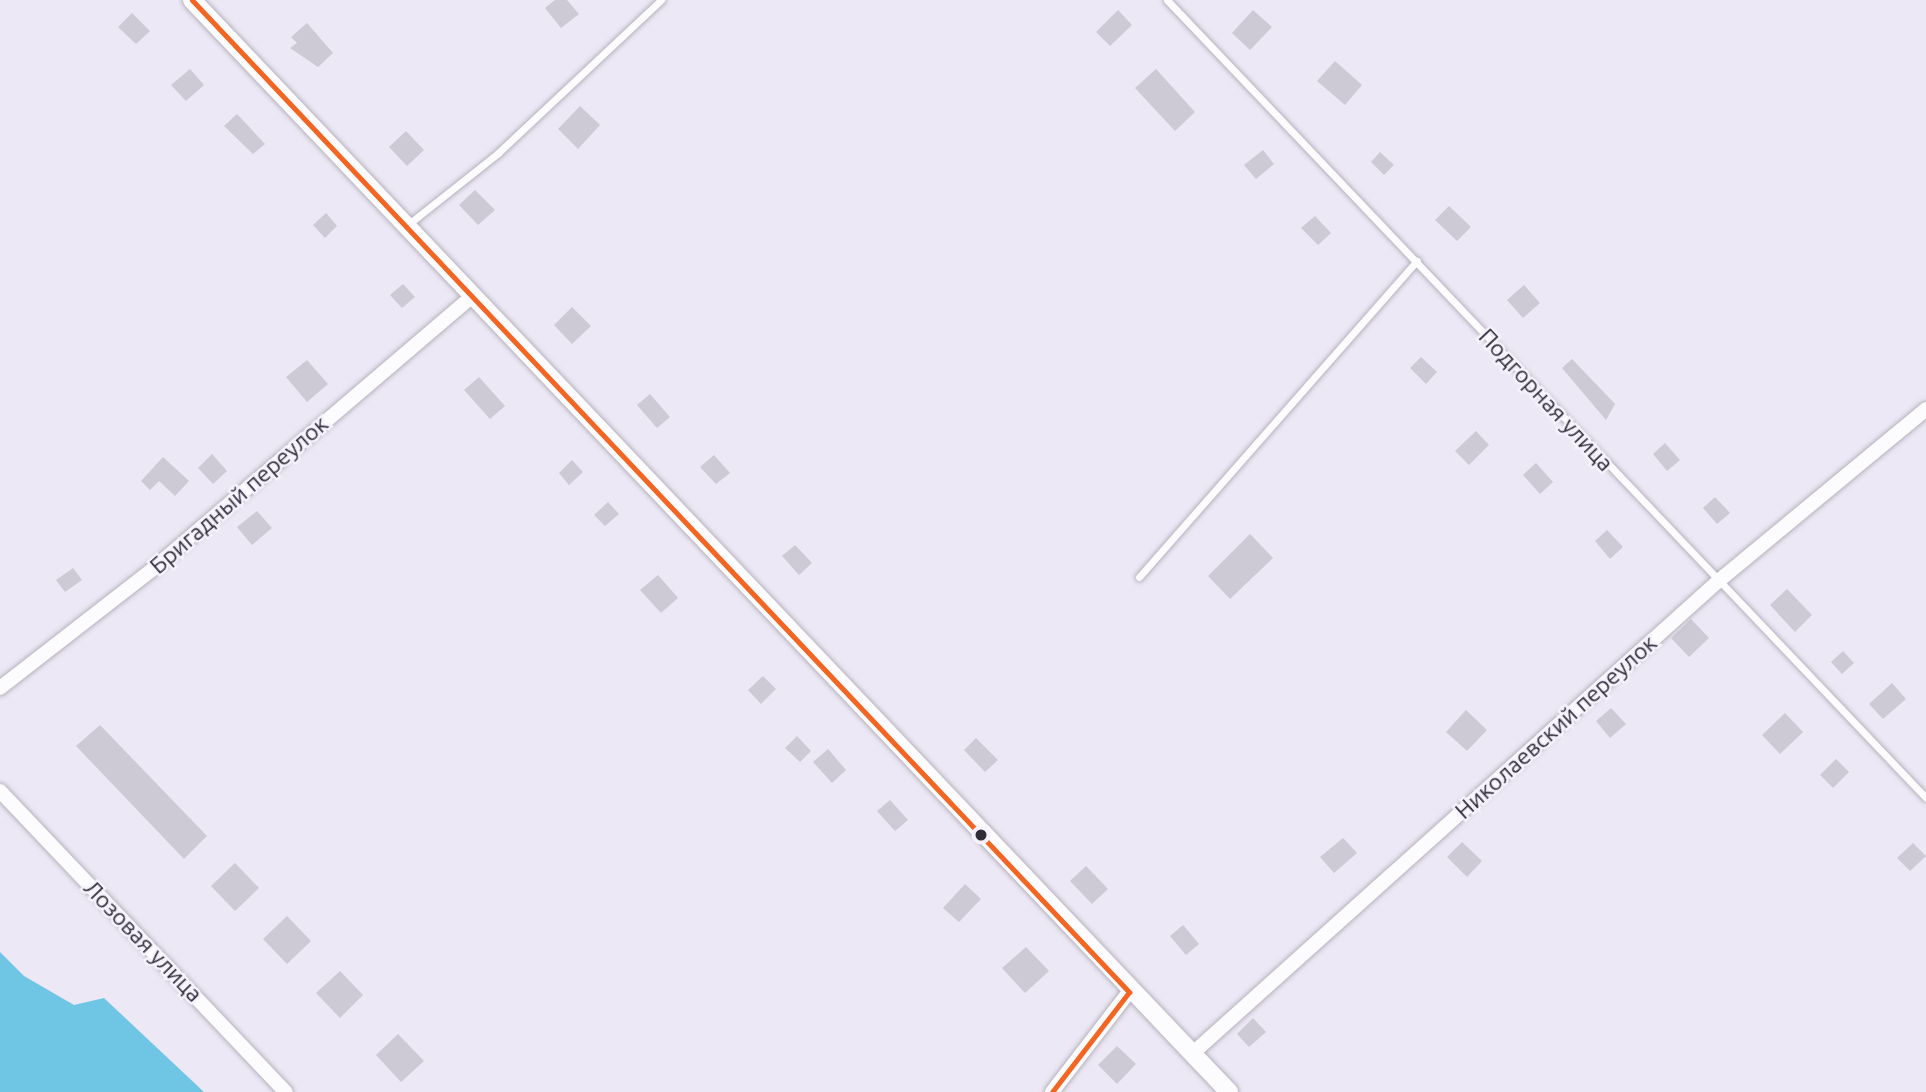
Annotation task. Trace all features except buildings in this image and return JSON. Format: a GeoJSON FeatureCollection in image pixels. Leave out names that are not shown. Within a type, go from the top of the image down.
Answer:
{"type":"FeatureCollection","features":[{"type":"Feature","properties":{"kind":"street"},"geometry":{"type":"LineString","coordinates":[[192,0],[1129,992],[1230,1092]]}},
{"type":"Feature","properties":{"kind":"street","name":"Бригадный переулок"},"geometry":{"type":"LineString","coordinates":[[0,688],[154,568],[472,296]]}},
{"type":"Feature","properties":{"kind":"street","name":"Николаевский переулок"},"geometry":{"type":"LineString","coordinates":[[1193,1053],[1716,583],[1926,409]]}},
{"type":"Feature","properties":{"kind":"street","name":"Лозовая улица"},"geometry":{"type":"LineString","coordinates":[[0,791],[286,1092]]}},
{"type":"Feature","properties":{"kind":"street"},"geometry":{"type":"LineString","coordinates":[[1052,1092],[1129,992]]}},
{"type":"Feature","properties":{"kind":"lane"},"geometry":{"type":"LineString","coordinates":[[405,227],[498,153],[661,0]]}},
{"type":"Feature","properties":{"kind":"lane","name":"Подгорная улица"},"geometry":{"type":"LineString","coordinates":[[1167,0],[1417,261],[1716,583],[1926,798]]}},
{"type":"Feature","properties":{"kind":"lane"},"geometry":{"type":"LineString","coordinates":[[1139,577],[1417,261]]}},
{"type":"Feature","properties":{"kind":"water"},"geometry":{"type":"Polygon","coordinates":[[[0,952],[24,976],[74,1005],[104,998],[204,1092],[0,1092],[0,952]]]}},
{"type":"Feature","properties":{"kind":"transit line"},"geometry":{"type":"LineString","coordinates":[[192,0],[1129,992]]}},
{"type":"Feature","properties":{"kind":"transit line"},"geometry":{"type":"LineString","coordinates":[[1052,1092],[1129,992]]}}]}
